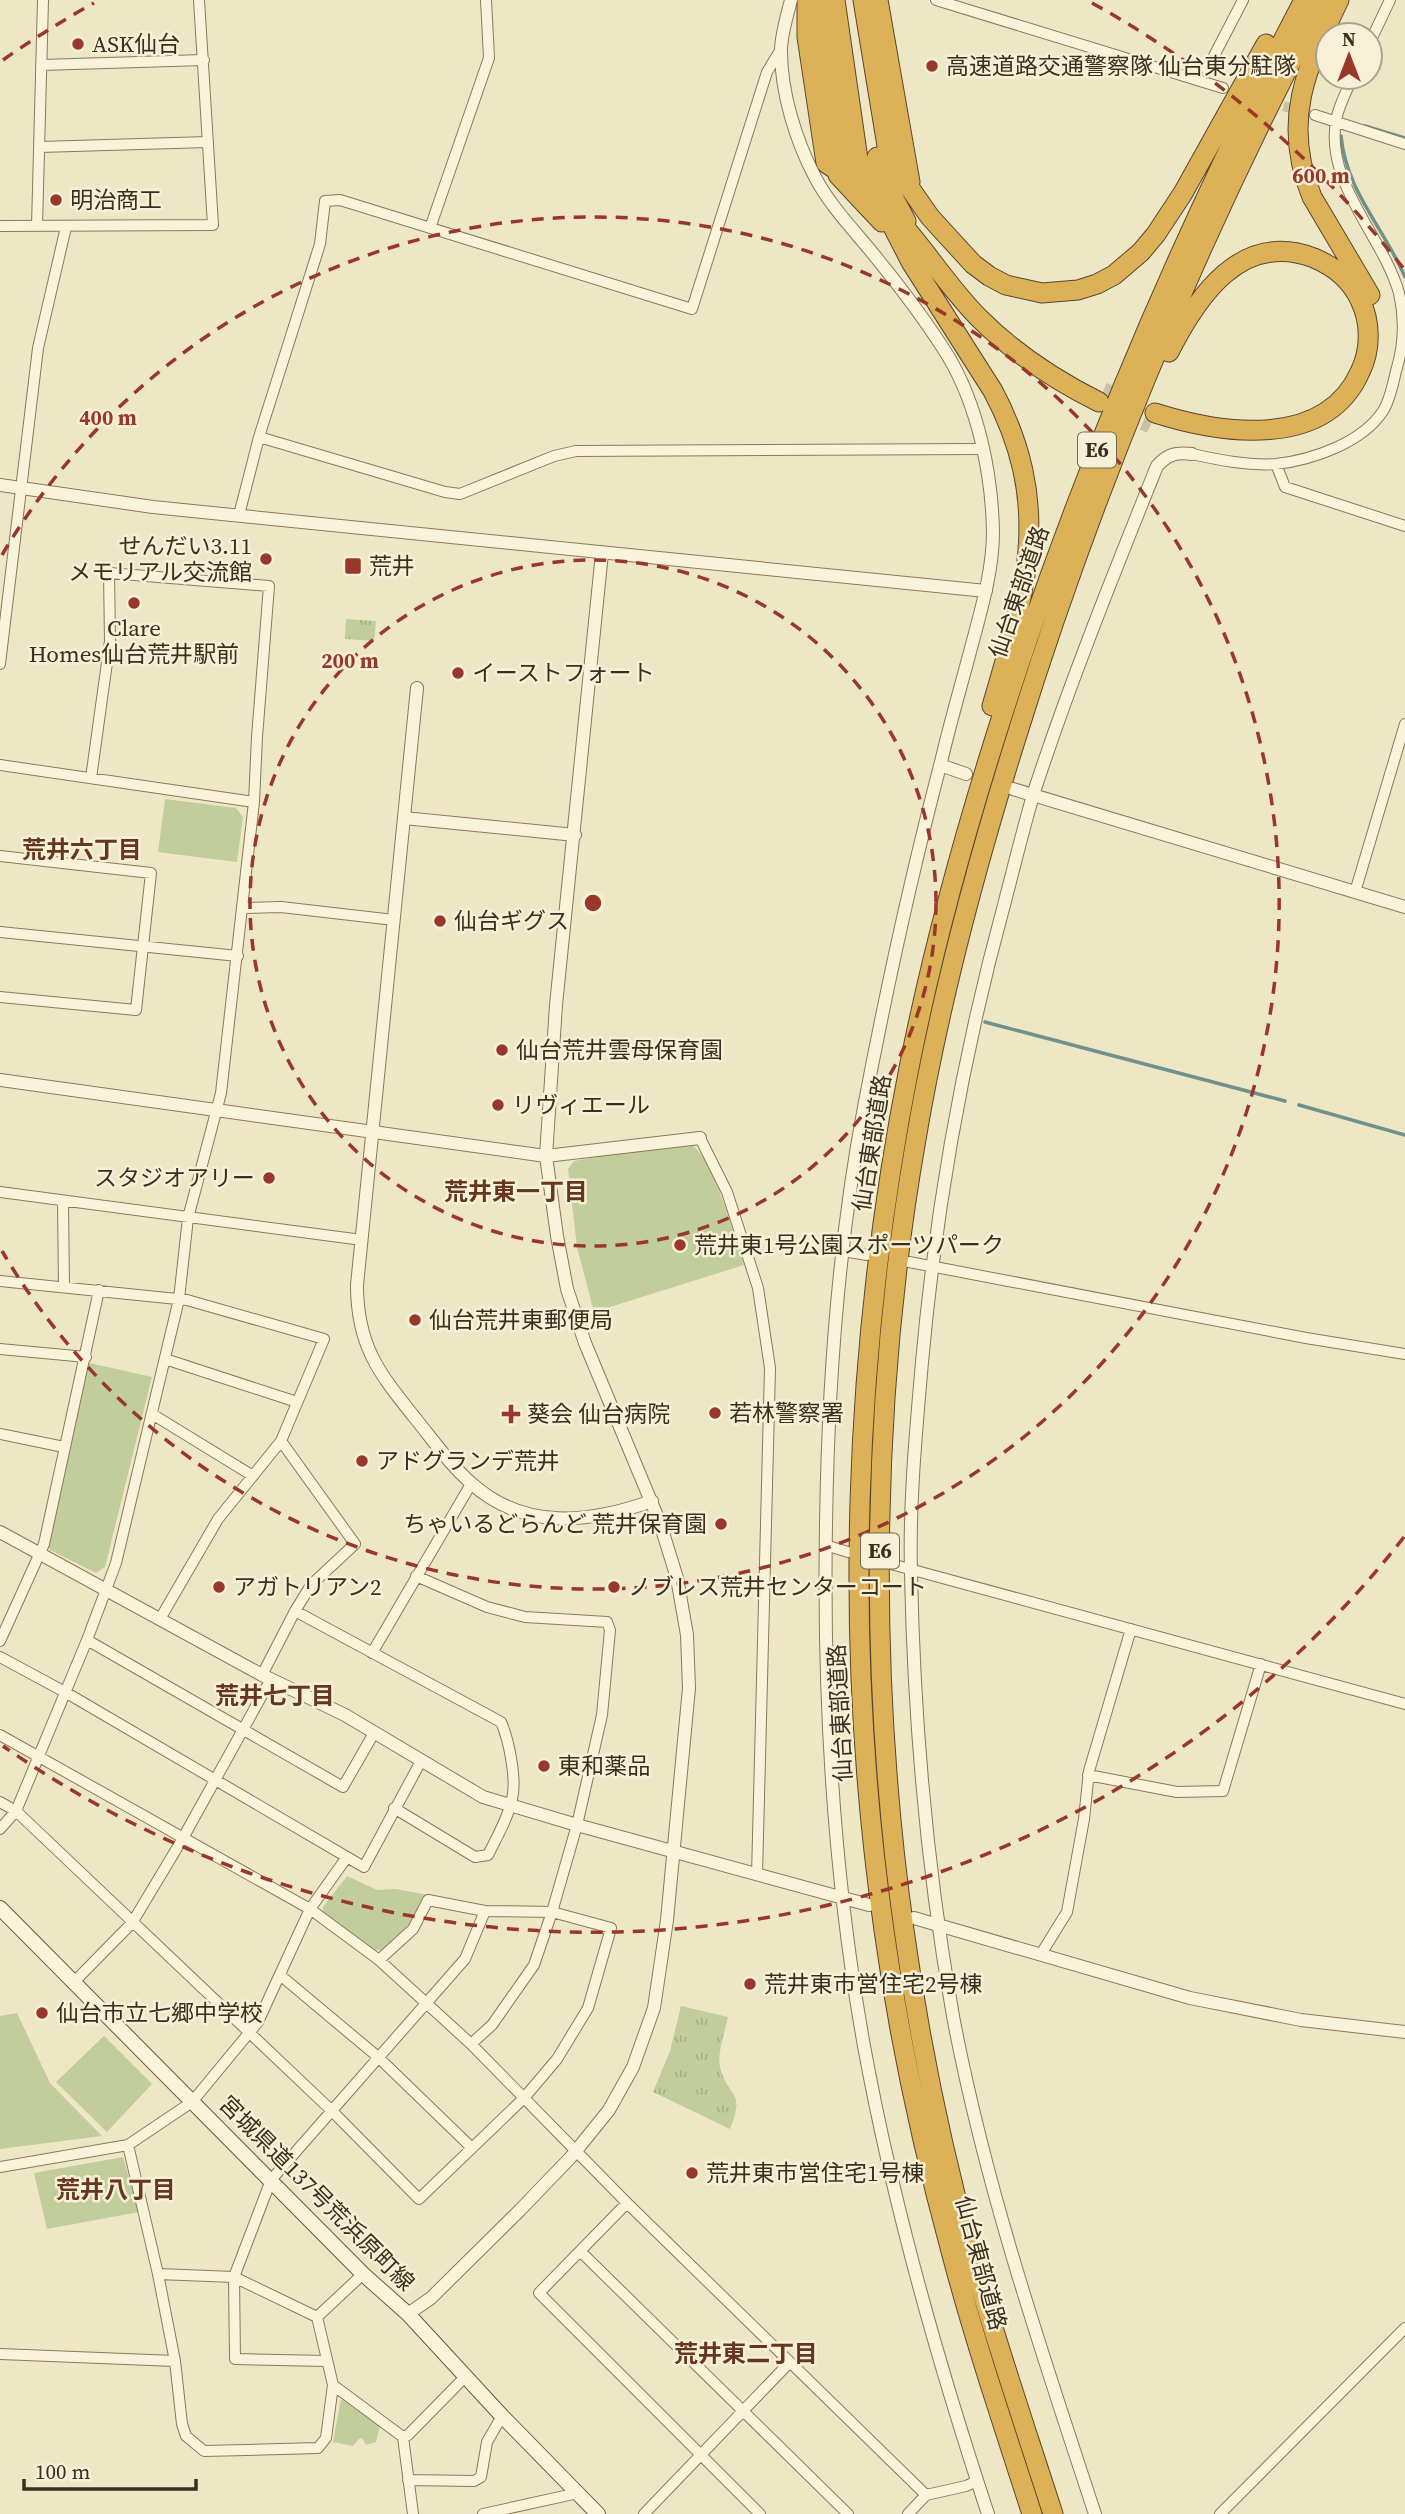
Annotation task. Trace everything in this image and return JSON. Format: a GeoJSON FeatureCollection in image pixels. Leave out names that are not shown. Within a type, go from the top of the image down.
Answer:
{"type":"FeatureCollection","features":[{"type":"Feature","properties":{"kind":"highway"},"geometry":{"type":"LineString","coordinates":[[807,0],[807,37],[825,163],[916,231],[989,276],[1006,285],[1033,292],[1060,293],[1078,290],[1114,275],[1149,243],[1183,193],[1291,0]]}},
{"type":"Feature","properties":{"kind":"highway"},"geometry":{"type":"LineString","coordinates":[[813,0],[834,162],[916,231],[968,291],[1014,334],[1101,397]]}},
{"type":"Feature","properties":{"kind":"highway"},"geometry":{"type":"LineString","coordinates":[[820,0],[842,161],[878,198]]}},
{"type":"Feature","properties":{"kind":"highway"},"geometry":{"type":"LineString","coordinates":[[827,0],[851,160],[878,198]]}},
{"type":"Feature","properties":{"kind":"highway"},"geometry":{"type":"LineString","coordinates":[[835,0],[858,159],[878,198]]}},
{"type":"Feature","properties":{"kind":"highway"},"geometry":{"type":"LineString","coordinates":[[844,0],[868,159],[878,198]]}},
{"type":"Feature","properties":{"kind":"highway"},"geometry":{"type":"LineString","coordinates":[[852,0],[883,158],[980,368],[1005,413],[1021,456],[1030,508],[1031,534],[1025,584],[971,784],[956,847],[943,922]]}},
{"type":"Feature","properties":{"kind":"highway"},"geometry":{"type":"LineString","coordinates":[[863,0],[883,158],[878,198]]}},
{"type":"Feature","properties":{"kind":"highway"},"geometry":{"type":"LineString","coordinates":[[871,0],[896,158],[912,190]]}},
{"type":"Feature","properties":{"kind":"highway"},"geometry":{"type":"LineString","coordinates":[[878,0],[912,190],[916,231]]}},
{"type":"Feature","properties":{"kind":"highway"},"geometry":{"type":"LineString","coordinates":[[886,0],[920,188],[916,231]]}},
{"type":"Feature","properties":{"kind":"highway","name":"仙台東部道路"},"geometry":{"type":"LineString","coordinates":[[1032,2514],[951,2251],[911,2083],[884,1927],[862,1707],[859,1540],[861,1446],[867,1364],[884,1217],[922,1006],[980,787],[1016,672],[1104,431],[1158,301],[1251,101],[1304,0]]}},
{"type":"Feature","properties":{"kind":"highway","name":"仙台東部道路"},"geometry":{"type":"LineString","coordinates":[[1052,2514],[969,2247],[943,2139],[903,1925],[889,1787],[880,1617],[882,1448],[888,1366],[904,1219],[928,1072],[982,852],[1038,668],[1138,399],[1191,273],[1260,122],[1323,0]]}},
{"type":"Feature","properties":{"kind":"highway"},"geometry":{"type":"LineString","coordinates":[[1065,590],[1104,509],[1170,350],[1197,304],[1218,279],[1248,259],[1275,252],[1303,254],[1336,270],[1350,283],[1360,299],[1366,317],[1368,347],[1357,379],[1346,394],[1319,416],[1282,429],[1239,430],[1153,418],[1200,436],[1236,441],[1293,438],[1326,425],[1340,416],[1352,406],[1371,377],[1377,362],[1379,345],[1374,302],[1312,197],[1305,180],[1298,145],[1301,90],[1316,49],[1339,0]]}},
{"type":"Feature","properties":{"kind":"highway"},"geometry":{"type":"LineString","coordinates":[[912,190],[913,155]]}},
{"type":"Feature","properties":{"kind":"highway"},"geometry":{"type":"LineString","coordinates":[[883,158],[912,190]]}},
{"type":"Feature","properties":{"kind":"highway"},"geometry":{"type":"LineString","coordinates":[[825,163],[878,198]]}},
{"type":"Feature","properties":{"kind":"main road","name":"宮城県道137号荒浜原町線"},"geometry":{"type":"LineString","coordinates":[[0,1908],[363,2274],[408,2314],[502,2416],[598,2514]]}},
{"type":"Feature","properties":{"kind":"street"},"geometry":{"type":"LineString","coordinates":[[37,226],[43,0]]}},
{"type":"Feature","properties":{"kind":"street"},"geometry":{"type":"LineString","coordinates":[[0,226],[213,225],[199,0]]}},
{"type":"Feature","properties":{"kind":"street"},"geometry":{"type":"LineString","coordinates":[[430,228],[489,58],[486,0]]}},
{"type":"Feature","properties":{"kind":"street"},"geometry":{"type":"LineString","coordinates":[[791,0],[781,49],[787,95],[797,133],[816,178],[832,204],[924,321],[951,361],[976,420],[988,477],[993,531],[986,591],[908,898],[849,1198],[834,1333],[827,1447],[824,1650],[827,1719],[843,1899],[864,2046],[917,2284],[988,2514]]}},
{"type":"Feature","properties":{"kind":"street"},"geometry":{"type":"LineString","coordinates":[[936,0],[1223,88]]}},
{"type":"Feature","properties":{"kind":"street"},"geometry":{"type":"LineString","coordinates":[[1201,81],[1243,0]]}},
{"type":"Feature","properties":{"kind":"street"},"geometry":{"type":"LineString","coordinates":[[1380,21],[1390,0]]}},
{"type":"Feature","properties":{"kind":"street"},"geometry":{"type":"LineString","coordinates":[[239,515],[259,437],[320,244],[325,201],[340,200],[692,309],[767,72],[781,49]]}},
{"type":"Feature","properties":{"kind":"street"},"geometry":{"type":"LineString","coordinates":[[41,65],[204,60]]}},
{"type":"Feature","properties":{"kind":"street"},"geometry":{"type":"LineString","coordinates":[[1095,2514],[1024,2297],[976,2122],[954,2019],[938,1924],[920,1761],[911,1570],[915,1441],[931,1266],[965,1065],[982,984],[1033,796],[1078,668],[1157,466],[1174,453],[1276,464],[1340,446],[1372,423],[1384,410],[1398,365],[1405,318],[1399,292],[1339,166],[1335,121],[1347,91]]}},
{"type":"Feature","properties":{"kind":"street"},"geometry":{"type":"LineString","coordinates":[[1315,115],[1405,144]]}},
{"type":"Feature","properties":{"kind":"street"},"geometry":{"type":"LineString","coordinates":[[40,147],[208,142]]}},
{"type":"Feature","properties":{"kind":"street"},"geometry":{"type":"LineString","coordinates":[[0,664],[38,348],[66,227]]}},
{"type":"Feature","properties":{"kind":"street"},"geometry":{"type":"LineString","coordinates":[[259,437],[445,492],[460,494],[554,456],[576,451],[982,449]]}},
{"type":"Feature","properties":{"kind":"street"},"geometry":{"type":"LineString","coordinates":[[1276,464],[1285,487],[1405,526]]}},
{"type":"Feature","properties":{"kind":"street"},"geometry":{"type":"LineString","coordinates":[[0,485],[134,505],[986,591]]}},
{"type":"Feature","properties":{"kind":"street"},"geometry":{"type":"LineString","coordinates":[[408,2314],[431,2298],[577,2150],[609,2110],[644,2041],[660,1976],[688,1700],[689,1657],[677,1578],[652,1501],[585,1343],[568,1289],[557,1236],[546,1156],[556,1005],[603,553]]}},
{"type":"Feature","properties":{"kind":"street"},"geometry":{"type":"LineString","coordinates":[[0,1829],[16,1811],[116,1563],[179,1299],[188,1218],[221,1093],[254,802],[269,586],[109,573],[110,641],[91,778]]}},
{"type":"Feature","properties":{"kind":"street"},"geometry":{"type":"LineString","coordinates":[[417,688],[357,1307],[370,1355],[397,1395],[471,1484],[507,1506],[557,1520],[597,1517],[652,1501]]}},
{"type":"Feature","properties":{"kind":"street"},"geometry":{"type":"LineString","coordinates":[[1355,892],[1405,724]]}},
{"type":"Feature","properties":{"kind":"street"},"geometry":{"type":"LineString","coordinates":[[0,765],[254,802]]}},
{"type":"Feature","properties":{"kind":"street"},"geometry":{"type":"LineString","coordinates":[[940,765],[966,774]]}},
{"type":"Feature","properties":{"kind":"street"},"geometry":{"type":"LineString","coordinates":[[1013,789],[1405,907]]}},
{"type":"Feature","properties":{"kind":"street"},"geometry":{"type":"LineString","coordinates":[[404,818],[575,835]]}},
{"type":"Feature","properties":{"kind":"street"},"geometry":{"type":"LineString","coordinates":[[0,856],[150,873],[135,1010],[0,997]]}},
{"type":"Feature","properties":{"kind":"street"},"geometry":{"type":"LineString","coordinates":[[243,908],[281,907],[394,920]]}},
{"type":"Feature","properties":{"kind":"street"},"geometry":{"type":"LineString","coordinates":[[0,932],[238,956]]}},
{"type":"Feature","properties":{"kind":"street"},"geometry":{"type":"LineString","coordinates":[[0,1080],[546,1156],[700,1138],[727,1192],[758,1288],[770,1368],[757,1875]]}},
{"type":"Feature","properties":{"kind":"street"},"geometry":{"type":"LineString","coordinates":[[0,1192],[362,1240]]}},
{"type":"Feature","properties":{"kind":"street"},"geometry":{"type":"LineString","coordinates":[[63,1201],[64,1287]]}},
{"type":"Feature","properties":{"kind":"street"},"geometry":{"type":"LineString","coordinates":[[843,1251],[867,1255]]}},
{"type":"Feature","properties":{"kind":"street"},"geometry":{"type":"LineString","coordinates":[[909,1262],[1306,1338],[1405,1354]]}},
{"type":"Feature","properties":{"kind":"street"},"geometry":{"type":"LineString","coordinates":[[0,1281],[179,1299],[324,1339],[281,1441],[218,1519],[160,1619]]}},
{"type":"Feature","properties":{"kind":"street"},"geometry":{"type":"LineString","coordinates":[[0,1641],[40,1553],[48,1529],[99,1290]]}},
{"type":"Feature","properties":{"kind":"street"},"geometry":{"type":"LineString","coordinates":[[0,1349],[86,1357]]}},
{"type":"Feature","properties":{"kind":"street"},"geometry":{"type":"LineString","coordinates":[[165,1359],[297,1402]]}},
{"type":"Feature","properties":{"kind":"street"},"geometry":{"type":"LineString","coordinates":[[152,1414],[253,1476]]}},
{"type":"Feature","properties":{"kind":"street"},"geometry":{"type":"LineString","coordinates":[[0,1434],[64,1447]]}},
{"type":"Feature","properties":{"kind":"street"},"geometry":{"type":"LineString","coordinates":[[74,1982],[132,1923],[244,1729],[295,1611],[311,1585],[355,1544],[281,1441]]}},
{"type":"Feature","properties":{"kind":"street"},"geometry":{"type":"LineString","coordinates":[[372,1653],[471,1484]]}},
{"type":"Feature","properties":{"kind":"street"},"geometry":{"type":"LineString","coordinates":[[0,1532],[267,1677],[345,1715],[483,1797],[869,1905]]}},
{"type":"Feature","properties":{"kind":"street"},"geometry":{"type":"LineString","coordinates":[[825,1545],[848,1552]]}},
{"type":"Feature","properties":{"kind":"street"},"geometry":{"type":"LineString","coordinates":[[891,1564],[1405,1704]]}},
{"type":"Feature","properties":{"kind":"street"},"geometry":{"type":"LineString","coordinates":[[416,1576],[487,1607],[525,1617],[607,1622],[610,1630],[602,1715],[577,1825],[552,1912],[534,1965],[492,2025],[471,2044]]}},
{"type":"Feature","properties":{"kind":"street"},"geometry":{"type":"LineString","coordinates":[[295,1611],[501,1722],[507,1735],[514,1790],[510,1806],[488,1856],[475,1857],[394,1808]]}},
{"type":"Feature","properties":{"kind":"street"},"geometry":{"type":"LineString","coordinates":[[1041,1954],[1068,1912],[1084,1819],[1088,1776],[1131,1629]]}},
{"type":"Feature","properties":{"kind":"street"},"geometry":{"type":"LineString","coordinates":[[87,1640],[343,1787],[374,1733]]}},
{"type":"Feature","properties":{"kind":"street"},"geometry":{"type":"LineString","coordinates":[[0,1657],[65,1692],[364,1867],[421,1761]]}},
{"type":"Feature","properties":{"kind":"street"},"geometry":{"type":"LineString","coordinates":[[1088,1776],[1177,1792],[1223,1791],[1261,1664]]}},
{"type":"Feature","properties":{"kind":"street"},"geometry":{"type":"LineString","coordinates":[[0,1735],[310,1909],[379,1960],[471,2044],[627,2203],[926,2495]]}},
{"type":"Feature","properties":{"kind":"street"},"geometry":{"type":"LineString","coordinates":[[0,1802],[16,1811],[332,2111],[419,2199],[524,2098],[556,2059],[588,2008],[611,1928],[552,1912],[485,1911],[428,1900],[413,1929],[379,1960]]}},
{"type":"Feature","properties":{"kind":"street"},"geometry":{"type":"LineString","coordinates":[[0,2167],[128,2145],[192,2102],[258,2022],[310,1909],[347,1857]]}},
{"type":"Feature","properties":{"kind":"street"},"geometry":{"type":"LineString","coordinates":[[327,2361],[235,2359],[234,2277],[271,2180],[465,1959],[485,1911]]}},
{"type":"Feature","properties":{"kind":"street"},"geometry":{"type":"LineString","coordinates":[[914,1918],[1150,1987],[1233,2007],[1326,2024],[1405,2032]]}},
{"type":"Feature","properties":{"kind":"street"},"geometry":{"type":"LineString","coordinates":[[279,1975],[378,2057],[472,2148]]}},
{"type":"Feature","properties":{"kind":"street"},"geometry":{"type":"LineString","coordinates":[[128,2145],[159,2274],[186,2436],[204,2451],[318,2448],[326,2438],[332,2385],[317,2317]]}},
{"type":"Feature","properties":{"kind":"street"},"geometry":{"type":"LineString","coordinates":[[627,2203],[539,2293],[760,2514]]}},
{"type":"Feature","properties":{"kind":"street"},"geometry":{"type":"LineString","coordinates":[[580,2251],[848,2514]]}},
{"type":"Feature","properties":{"kind":"street"},"geometry":{"type":"LineString","coordinates":[[159,2274],[234,2277],[317,2317]]}},
{"type":"Feature","properties":{"kind":"street"},"geometry":{"type":"LineString","coordinates":[[317,2317],[363,2274]]}},
{"type":"Feature","properties":{"kind":"street"},"geometry":{"type":"LineString","coordinates":[[1220,2514],[1405,2328]]}},
{"type":"Feature","properties":{"kind":"street"},"geometry":{"type":"LineString","coordinates":[[0,2354],[175,2361]]}},
{"type":"Feature","properties":{"kind":"street"},"geometry":{"type":"LineString","coordinates":[[644,2514],[790,2362]]}},
{"type":"Feature","properties":{"kind":"street"},"geometry":{"type":"LineString","coordinates":[[403,2437],[466,2376]]}},
{"type":"Feature","properties":{"kind":"street"},"geometry":{"type":"LineString","coordinates":[[332,2385],[403,2437],[413,2514]]}},
{"type":"Feature","properties":{"kind":"street"},"geometry":{"type":"LineString","coordinates":[[408,2480],[474,2480],[481,2477],[486,2442],[502,2416]]}},
{"type":"Feature","properties":{"kind":"street"},"geometry":{"type":"LineString","coordinates":[[908,2514],[926,2495],[977,2481]]}},
{"type":"Feature","properties":{"kind":"street"},"geometry":{"type":"LineString","coordinates":[[483,2514],[578,2493]]}},
{"type":"Feature","properties":{"kind":"green space"},"geometry":{"type":"Polygon","coordinates":[[[346,619],[376,621],[374,641],[345,639],[346,619]]]}},
{"type":"Feature","properties":{"kind":"green space"},"geometry":{"type":"Polygon","coordinates":[[[165,799],[236,808],[243,817],[237,862],[158,852],[165,799]]]}},
{"type":"Feature","properties":{"kind":"green space"},"geometry":{"type":"Polygon","coordinates":[[[690,1144],[698,1151],[715,1180],[744,1265],[594,1312],[577,1247],[568,1169],[574,1161],[690,1144]]]}},
{"type":"Feature","properties":{"kind":"green space"},"geometry":{"type":"Polygon","coordinates":[[[85,1362],[152,1377],[105,1567],[96,1573],[50,1550],[48,1544],[85,1362]]]}},
{"type":"Feature","properties":{"kind":"green space"},"geometry":{"type":"Polygon","coordinates":[[[347,1876],[377,1890],[395,1889],[424,1894],[411,1922],[384,1950],[373,1950],[323,1914],[323,1907],[347,1876]]]}},
{"type":"Feature","properties":{"kind":"green space"},"geometry":{"type":"Polygon","coordinates":[[[681,2006],[728,2017],[719,2061],[723,2077],[736,2100],[730,2129],[653,2092],[670,2051],[681,2006]]]}},
{"type":"Feature","properties":{"kind":"green space"},"geometry":{"type":"Polygon","coordinates":[[[17,2013],[50,2083],[102,2136],[0,2149],[0,2016],[17,2013]]]}},
{"type":"Feature","properties":{"kind":"green space"},"geometry":{"type":"Polygon","coordinates":[[[104,2036],[152,2084],[107,2132],[56,2082],[104,2036]]]}},
{"type":"Feature","properties":{"kind":"green space"},"geometry":{"type":"Polygon","coordinates":[[[123,2157],[139,2212],[47,2229],[34,2173],[123,2157]]]}},
{"type":"Feature","properties":{"kind":"green space"},"geometry":{"type":"Polygon","coordinates":[[[341,2399],[380,2425],[376,2442],[366,2445],[362,2438],[353,2446],[333,2442],[341,2399]]]}},
{"type":"Feature","properties":{"kind":"waterway"},"geometry":{"type":"LineString","coordinates":[[1365,126],[1405,138]]}},
{"type":"Feature","properties":{"kind":"waterway"},"geometry":{"type":"LineString","coordinates":[[1341,136],[1344,156],[1358,192],[1405,277]]}},
{"type":"Feature","properties":{"kind":"waterway"},"geometry":{"type":"LineString","coordinates":[[985,1022],[1285,1101]]}},
{"type":"Feature","properties":{"kind":"waterway"},"geometry":{"type":"LineString","coordinates":[[1299,1105],[1405,1135]]}},
{"type":"Feature","properties":{"kind":"tunnel"},"geometry":{"type":"LineString","coordinates":[[1269,102],[1315,115]]}},
{"type":"Feature","properties":{"kind":"tunnel"},"geometry":{"type":"LineString","coordinates":[[1103,392],[1135,404]]}},
{"type":"Feature","properties":{"kind":"tunnel"},"geometry":{"type":"LineString","coordinates":[[1117,409],[1151,424]]}},
{"type":"Feature","properties":{"kind":"place","name":"ASK仙台"},"geometry":{"type":"Point","coordinates":[78,44]}},
{"type":"Feature","properties":{"kind":"place","name":"高速道路交通警察隊 仙台東分駐隊"},"geometry":{"type":"Point","coordinates":[932,66]}},
{"type":"Feature","properties":{"kind":"place","name":"明治商工"},"geometry":{"type":"Point","coordinates":[56,200]}},
{"type":"Feature","properties":{"kind":"place","name":"せんだい3.11 メモリアル交流館"},"geometry":{"type":"Point","coordinates":[266,559]}},
{"type":"Feature","properties":{"kind":"place","name":"荒井"},"geometry":{"type":"Point","coordinates":[353,566]}},
{"type":"Feature","properties":{"kind":"place","name":"Clare Homes仙台荒井駅前"},"geometry":{"type":"Point","coordinates":[134,603]}},
{"type":"Feature","properties":{"kind":"place","name":"イーストフォート"},"geometry":{"type":"Point","coordinates":[458,673]}},
{"type":"Feature","properties":{"kind":"place","name":"仙台ギグス"},"geometry":{"type":"Point","coordinates":[440,921]}},
{"type":"Feature","properties":{"kind":"place","name":"仙台荒井雲母保育園"},"geometry":{"type":"Point","coordinates":[502,1050]}},
{"type":"Feature","properties":{"kind":"place","name":"リヴィエール"},"geometry":{"type":"Point","coordinates":[498,1105]}},
{"type":"Feature","properties":{"kind":"place","name":"スタジオアリー"},"geometry":{"type":"Point","coordinates":[269,1178]}},
{"type":"Feature","properties":{"kind":"place","name":"荒井東1号公園スポーツパーク"},"geometry":{"type":"Point","coordinates":[680,1245]}},
{"type":"Feature","properties":{"kind":"place","name":"仙台荒井東郵便局"},"geometry":{"type":"Point","coordinates":[415,1320]}},
{"type":"Feature","properties":{"kind":"place","name":"若林警察署"},"geometry":{"type":"Point","coordinates":[715,1413]}},
{"type":"Feature","properties":{"kind":"place","name":"葵会 仙台病院"},"geometry":{"type":"Point","coordinates":[511,1414]}},
{"type":"Feature","properties":{"kind":"place","name":"アドグランデ荒井"},"geometry":{"type":"Point","coordinates":[362,1461]}},
{"type":"Feature","properties":{"kind":"place","name":"ちゃいるどらんど 荒井保育園"},"geometry":{"type":"Point","coordinates":[721,1524]}},
{"type":"Feature","properties":{"kind":"place","name":"アガトリアン2"},"geometry":{"type":"Point","coordinates":[219,1587]}},
{"type":"Feature","properties":{"kind":"place","name":"ノブレス荒井センターコート"},"geometry":{"type":"Point","coordinates":[614,1587]}},
{"type":"Feature","properties":{"kind":"place","name":"東和薬品"},"geometry":{"type":"Point","coordinates":[544,1766]}},
{"type":"Feature","properties":{"kind":"place","name":"荒井東市営住宅2号棟"},"geometry":{"type":"Point","coordinates":[750,1984]}},
{"type":"Feature","properties":{"kind":"place","name":"仙台市立七郷中学校"},"geometry":{"type":"Point","coordinates":[42,2013]}},
{"type":"Feature","properties":{"kind":"place","name":"荒井東市営住宅1号棟"},"geometry":{"type":"Point","coordinates":[692,2173]}},
{"type":"Feature","properties":{"kind":"district","name":"荒井六丁目"},"geometry":{"type":"Point","coordinates":[82,850]}},
{"type":"Feature","properties":{"kind":"district","name":"荒井東一丁目"},"geometry":{"type":"Point","coordinates":[516,1192]}},
{"type":"Feature","properties":{"kind":"district","name":"荒井七丁目"},"geometry":{"type":"Point","coordinates":[275,1696]}},
{"type":"Feature","properties":{"kind":"district","name":"荒井八丁目"},"geometry":{"type":"Point","coordinates":[116,2190]}},
{"type":"Feature","properties":{"kind":"district","name":"荒井東二丁目"},"geometry":{"type":"Point","coordinates":[746,2354]}}]}
